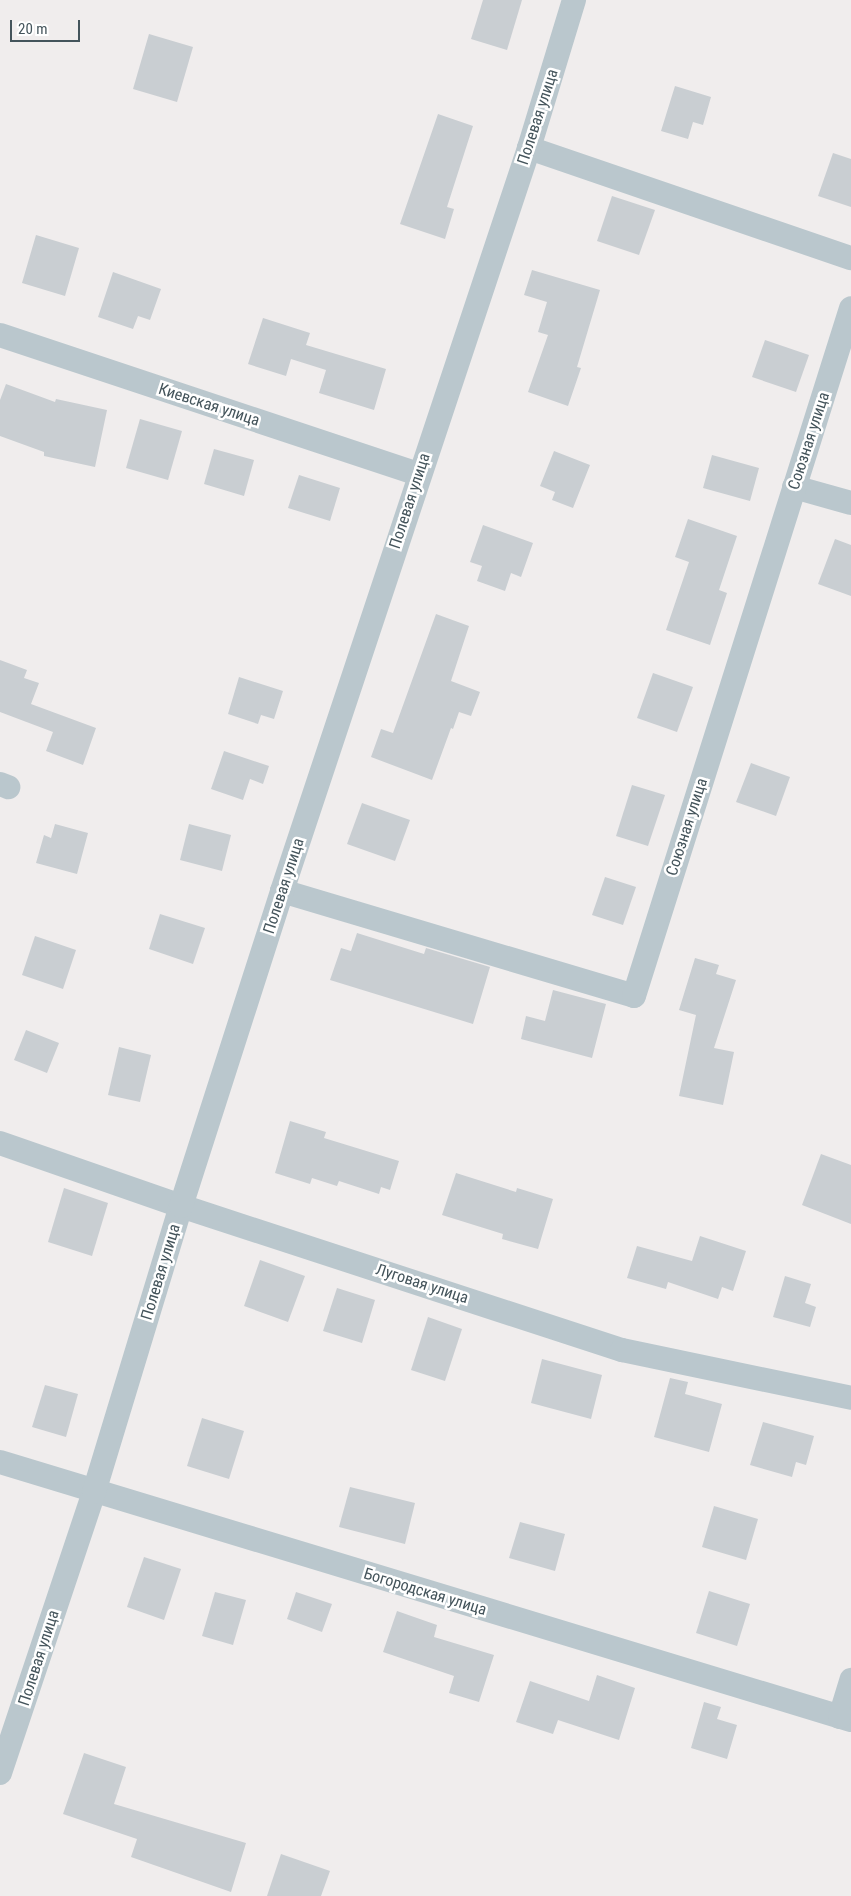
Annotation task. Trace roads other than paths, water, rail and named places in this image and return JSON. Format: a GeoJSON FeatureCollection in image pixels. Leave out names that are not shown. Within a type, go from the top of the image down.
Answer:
{"type":"FeatureCollection","features":[{"type":"Feature","properties":{"kind":"street","name":"Полевая улица"},"geometry":{"type":"LineString","coordinates":[[0,1774],[94,1492],[181,1206],[282,891],[419,474],[529,148],[574,0]]}},
{"type":"Feature","properties":{"kind":"street"},"geometry":{"type":"LineString","coordinates":[[529,148],[851,258]]}},
{"type":"Feature","properties":{"kind":"street","name":"Союзная улица"},"geometry":{"type":"LineString","coordinates":[[282,891],[634,996],[851,308]]}},
{"type":"Feature","properties":{"kind":"street","name":"Киевская улица"},"geometry":{"type":"LineString","coordinates":[[0,335],[419,474]]}},
{"type":"Feature","properties":{"kind":"street"},"geometry":{"type":"LineString","coordinates":[[794,487],[851,504]]}},
{"type":"Feature","properties":{"kind":"street","name":"Луговая улица"},"geometry":{"type":"LineString","coordinates":[[0,1143],[181,1206],[622,1350],[851,1398]]}},
{"type":"Feature","properties":{"kind":"street","name":"Богородская улица"},"geometry":{"type":"LineString","coordinates":[[0,1462],[846,1719]]}},
{"type":"Feature","properties":{"kind":"street"},"geometry":{"type":"LineString","coordinates":[[846,1719],[851,1680]]}}]}
